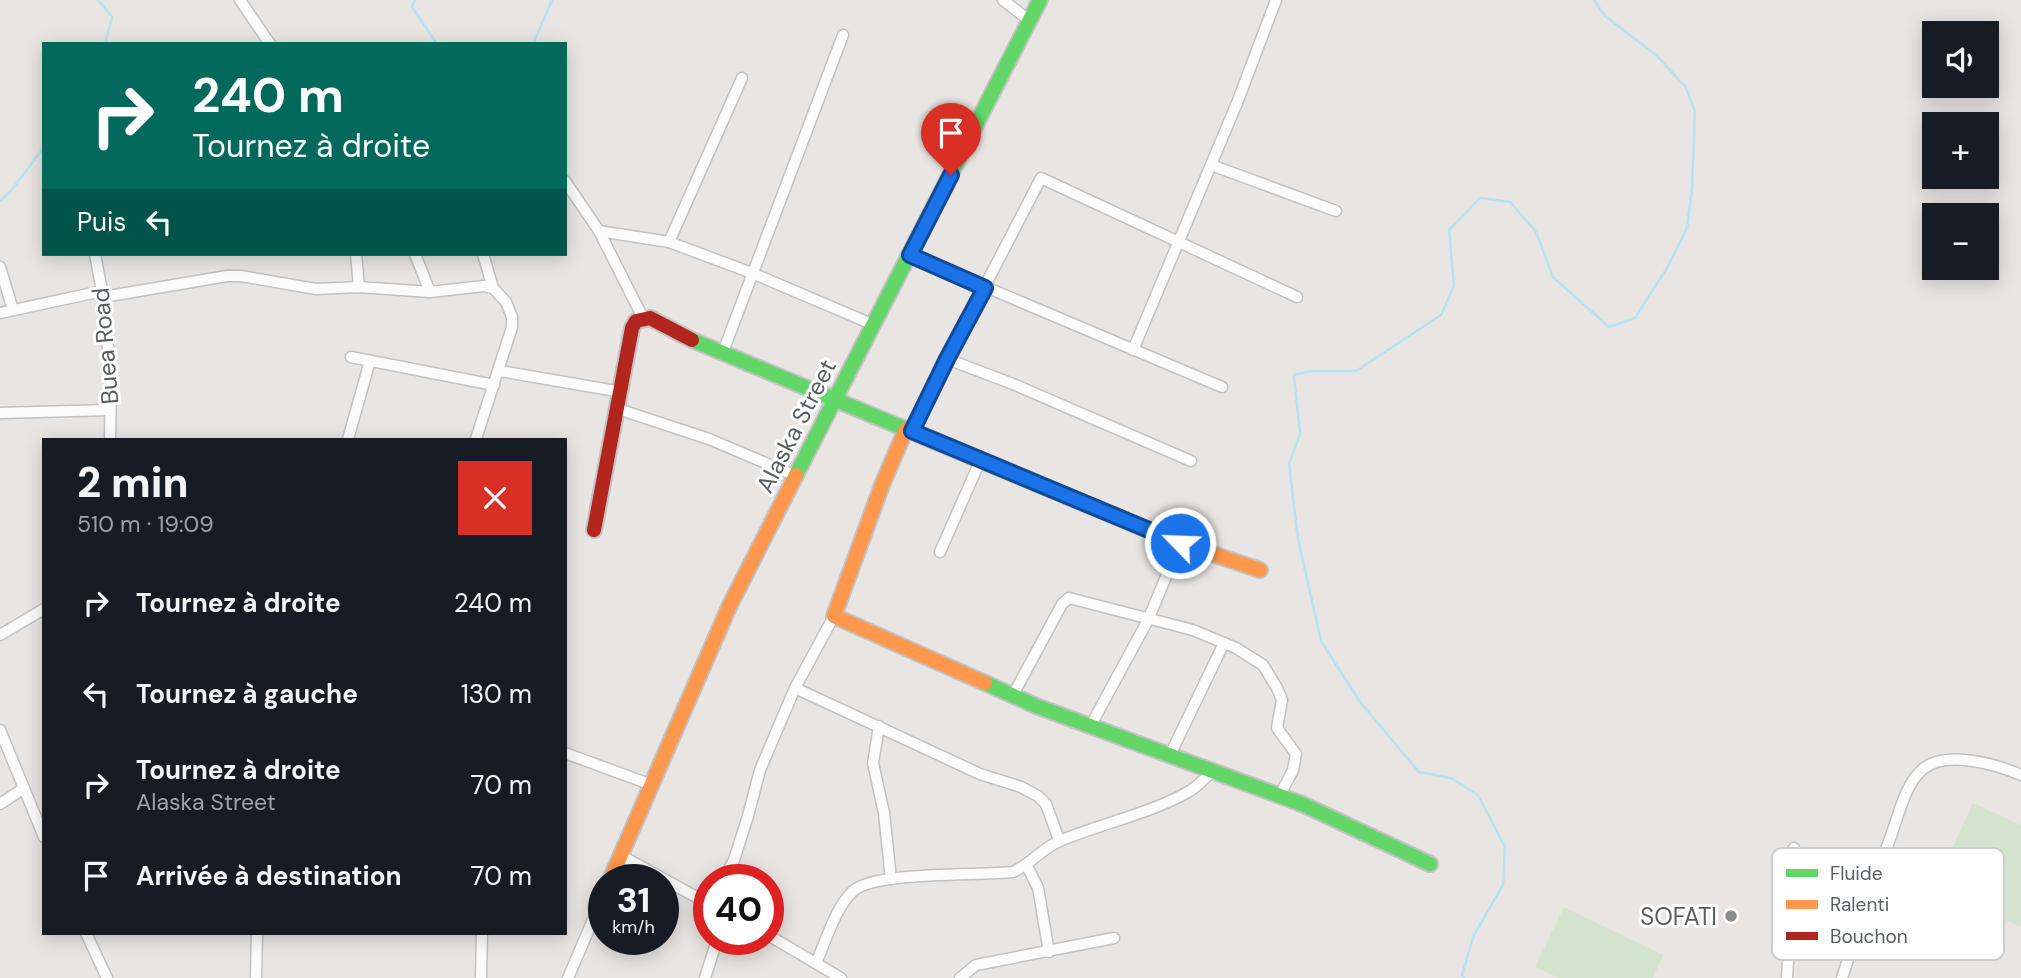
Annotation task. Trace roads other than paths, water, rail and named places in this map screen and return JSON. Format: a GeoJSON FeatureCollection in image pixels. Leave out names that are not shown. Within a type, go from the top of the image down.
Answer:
{"type":"FeatureCollection","features":[{"type":"Feature","properties":{"kind":"street"},"geometry":{"type":"LineString","coordinates":[[240,0],[269,42]]}},
{"type":"Feature","properties":{"kind":"street"},"geometry":{"type":"LineString","coordinates":[[1003,0],[1030,20]]}},
{"type":"Feature","properties":{"kind":"street","name":"Alaska Street"},"geometry":{"type":"LineString","coordinates":[[616,864],[729,607],[1040,0]]}},
{"type":"Feature","properties":{"kind":"street"},"geometry":{"type":"LineString","coordinates":[[1133,350],[1211,165],[1276,0]]}},
{"type":"Feature","properties":{"kind":"street"},"geometry":{"type":"LineString","coordinates":[[723,352],[843,35]]}},
{"type":"Feature","properties":{"kind":"street"},"geometry":{"type":"LineString","coordinates":[[669,242],[742,78]]}},
{"type":"Feature","properties":{"kind":"street"},"geometry":{"type":"LineString","coordinates":[[1211,165],[1336,211]]}},
{"type":"Feature","properties":{"kind":"street"},"geometry":{"type":"LineString","coordinates":[[732,864],[760,770],[795,688],[834,616],[882,485],[1041,178],[1297,297]]}},
{"type":"Feature","properties":{"kind":"street"},"geometry":{"type":"LineString","coordinates":[[567,188],[599,231],[643,318]]}},
{"type":"Feature","properties":{"kind":"street"},"geometry":{"type":"LineString","coordinates":[[599,231],[669,242],[752,273],[874,325]]}},
{"type":"Feature","properties":{"kind":"street"},"geometry":{"type":"LineString","coordinates":[[910,255],[1222,387]]}},
{"type":"Feature","properties":{"kind":"street","name":"Buea Road"},"geometry":{"type":"LineString","coordinates":[[95,256],[111,377],[110,438]]}},
{"type":"Feature","properties":{"kind":"street"},"geometry":{"type":"LineString","coordinates":[[356,256],[359,288]]}},
{"type":"Feature","properties":{"kind":"street"},"geometry":{"type":"LineString","coordinates":[[416,256],[430,292]]}},
{"type":"Feature","properties":{"kind":"street"},"geometry":{"type":"LineString","coordinates":[[476,438],[511,338],[512,317],[506,302],[493,288],[484,256]]}},
{"type":"Feature","properties":{"kind":"street"},"geometry":{"type":"LineString","coordinates":[[0,267],[13,310]]}},
{"type":"Feature","properties":{"kind":"street"},"geometry":{"type":"LineString","coordinates":[[0,313],[102,294],[228,276],[316,289],[359,288],[430,292],[484,286],[493,288]]}},
{"type":"Feature","properties":{"kind":"street"},"geometry":{"type":"LineString","coordinates":[[594,530],[622,392],[629,336],[636,321],[650,318],[680,334],[1180,543],[1260,570]]}},
{"type":"Feature","properties":{"kind":"street"},"geometry":{"type":"LineString","coordinates":[[351,357],[494,385]]}},
{"type":"Feature","properties":{"kind":"street"},"geometry":{"type":"LineString","coordinates":[[947,359],[1013,384],[1191,461]]}},
{"type":"Feature","properties":{"kind":"street"},"geometry":{"type":"LineString","coordinates":[[348,438],[370,361]]}},
{"type":"Feature","properties":{"kind":"street"},"geometry":{"type":"LineString","coordinates":[[500,371],[622,392]]}},
{"type":"Feature","properties":{"kind":"street"},"geometry":{"type":"LineString","coordinates":[[618,409],[709,439],[796,476]]}},
{"type":"Feature","properties":{"kind":"street"},"geometry":{"type":"LineString","coordinates":[[0,413],[110,410]]}},
{"type":"Feature","properties":{"kind":"street"},"geometry":{"type":"LineString","coordinates":[[940,552],[981,459]]}},
{"type":"Feature","properties":{"kind":"street"},"geometry":{"type":"LineString","coordinates":[[1091,725],[1149,620],[1180,543]]}},
{"type":"Feature","properties":{"kind":"street"},"geometry":{"type":"LineString","coordinates":[[1013,695],[1065,600],[1069,598],[1193,630],[1224,643],[1263,665],[1282,700],[1278,728],[1296,754],[1293,770],[1280,795]]}},
{"type":"Feature","properties":{"kind":"street"},"geometry":{"type":"LineString","coordinates":[[0,635],[42,610]]}},
{"type":"Feature","properties":{"kind":"street"},"geometry":{"type":"LineString","coordinates":[[834,616],[1013,695],[1280,795],[1430,864]]}},
{"type":"Feature","properties":{"kind":"street"},"geometry":{"type":"LineString","coordinates":[[1170,755],[1224,643]]}},
{"type":"Feature","properties":{"kind":"street"},"geometry":{"type":"LineString","coordinates":[[795,688],[980,774],[1021,787],[1038,796],[1046,804],[1059,841]]}},
{"type":"Feature","properties":{"kind":"street"},"geometry":{"type":"LineString","coordinates":[[880,726],[873,762],[884,813],[891,879]]}},
{"type":"Feature","properties":{"kind":"street"},"geometry":{"type":"LineString","coordinates":[[0,730],[42,832]]}},
{"type":"Feature","properties":{"kind":"street"},"geometry":{"type":"LineString","coordinates":[[567,754],[652,785]]}},
{"type":"Feature","properties":{"kind":"street"},"geometry":{"type":"LineString","coordinates":[[1886,848],[1906,796],[1915,778],[1925,767],[1942,760],[1978,762],[2021,775]]}},
{"type":"Feature","properties":{"kind":"street"},"geometry":{"type":"LineString","coordinates":[[816,963],[845,900],[863,884],[891,879],[1013,872],[1027,866],[1040,852],[1059,841],[1191,791],[1213,771]]}},
{"type":"Feature","properties":{"kind":"street"},"geometry":{"type":"LineString","coordinates":[[0,804],[24,788]]}},
{"type":"Feature","properties":{"kind":"street"},"geometry":{"type":"LineString","coordinates":[[620,855],[693,895]]}},
{"type":"Feature","properties":{"kind":"street"},"geometry":{"type":"LineString","coordinates":[[1027,866],[1038,888],[1049,953]]}},
{"type":"Feature","properties":{"kind":"street"},"geometry":{"type":"LineString","coordinates":[[568,978],[588,931]]}},
{"type":"Feature","properties":{"kind":"street"},"geometry":{"type":"LineString","coordinates":[[87,935],[107,978]]}},
{"type":"Feature","properties":{"kind":"street"},"geometry":{"type":"LineString","coordinates":[[256,978],[257,935]]}},
{"type":"Feature","properties":{"kind":"street"},"geometry":{"type":"LineString","coordinates":[[481,978],[482,935]]}},
{"type":"Feature","properties":{"kind":"street"},"geometry":{"type":"LineString","coordinates":[[960,978],[976,965],[1008,957],[1049,953],[1114,938]]}},
{"type":"Feature","properties":{"kind":"street"},"geometry":{"type":"LineString","coordinates":[[784,944],[841,978]]}},
{"type":"Feature","properties":{"kind":"street"},"geometry":{"type":"LineString","coordinates":[[705,978],[712,955]]}},
{"type":"Feature","properties":{"kind":"street"},"geometry":{"type":"LineString","coordinates":[[1787,978],[1788,960]]}},
{"type":"Feature","properties":{"kind":"street"},"geometry":{"type":"LineString","coordinates":[[1842,978],[1848,960]]}},
{"type":"Feature","properties":{"kind":"waterway"},"geometry":{"type":"LineString","coordinates":[[98,0],[112,17],[106,42]]}},
{"type":"Feature","properties":{"kind":"waterway"},"geometry":{"type":"LineString","coordinates":[[415,0],[412,7],[436,42]]}},
{"type":"Feature","properties":{"kind":"waterway"},"geometry":{"type":"LineString","coordinates":[[534,42],[552,0]]}},
{"type":"Feature","properties":{"kind":"waterway"},"geometry":{"type":"LineString","coordinates":[[1464,978],[1462,975],[1474,935],[1503,885],[1505,847],[1478,795],[1451,778],[1419,772],[1360,702],[1321,641],[1298,539],[1289,464],[1300,434],[1294,375],[1312,371],[1356,371],[1441,315],[1454,286],[1449,230],[1480,198],[1510,202],[1536,232],[1553,277],[1609,327],[1635,318],[1667,268],[1687,228],[1692,189],[1695,111],[1685,86],[1656,55],[1605,16],[1594,0]]}},
{"type":"Feature","properties":{"kind":"waterway"},"geometry":{"type":"LineString","coordinates":[[0,201],[11,191],[42,150]]}},
{"type":"Feature","properties":{"kind":"place","name":"SOFATI"},"geometry":{"type":"Point","coordinates":[1731,916]}}]}
